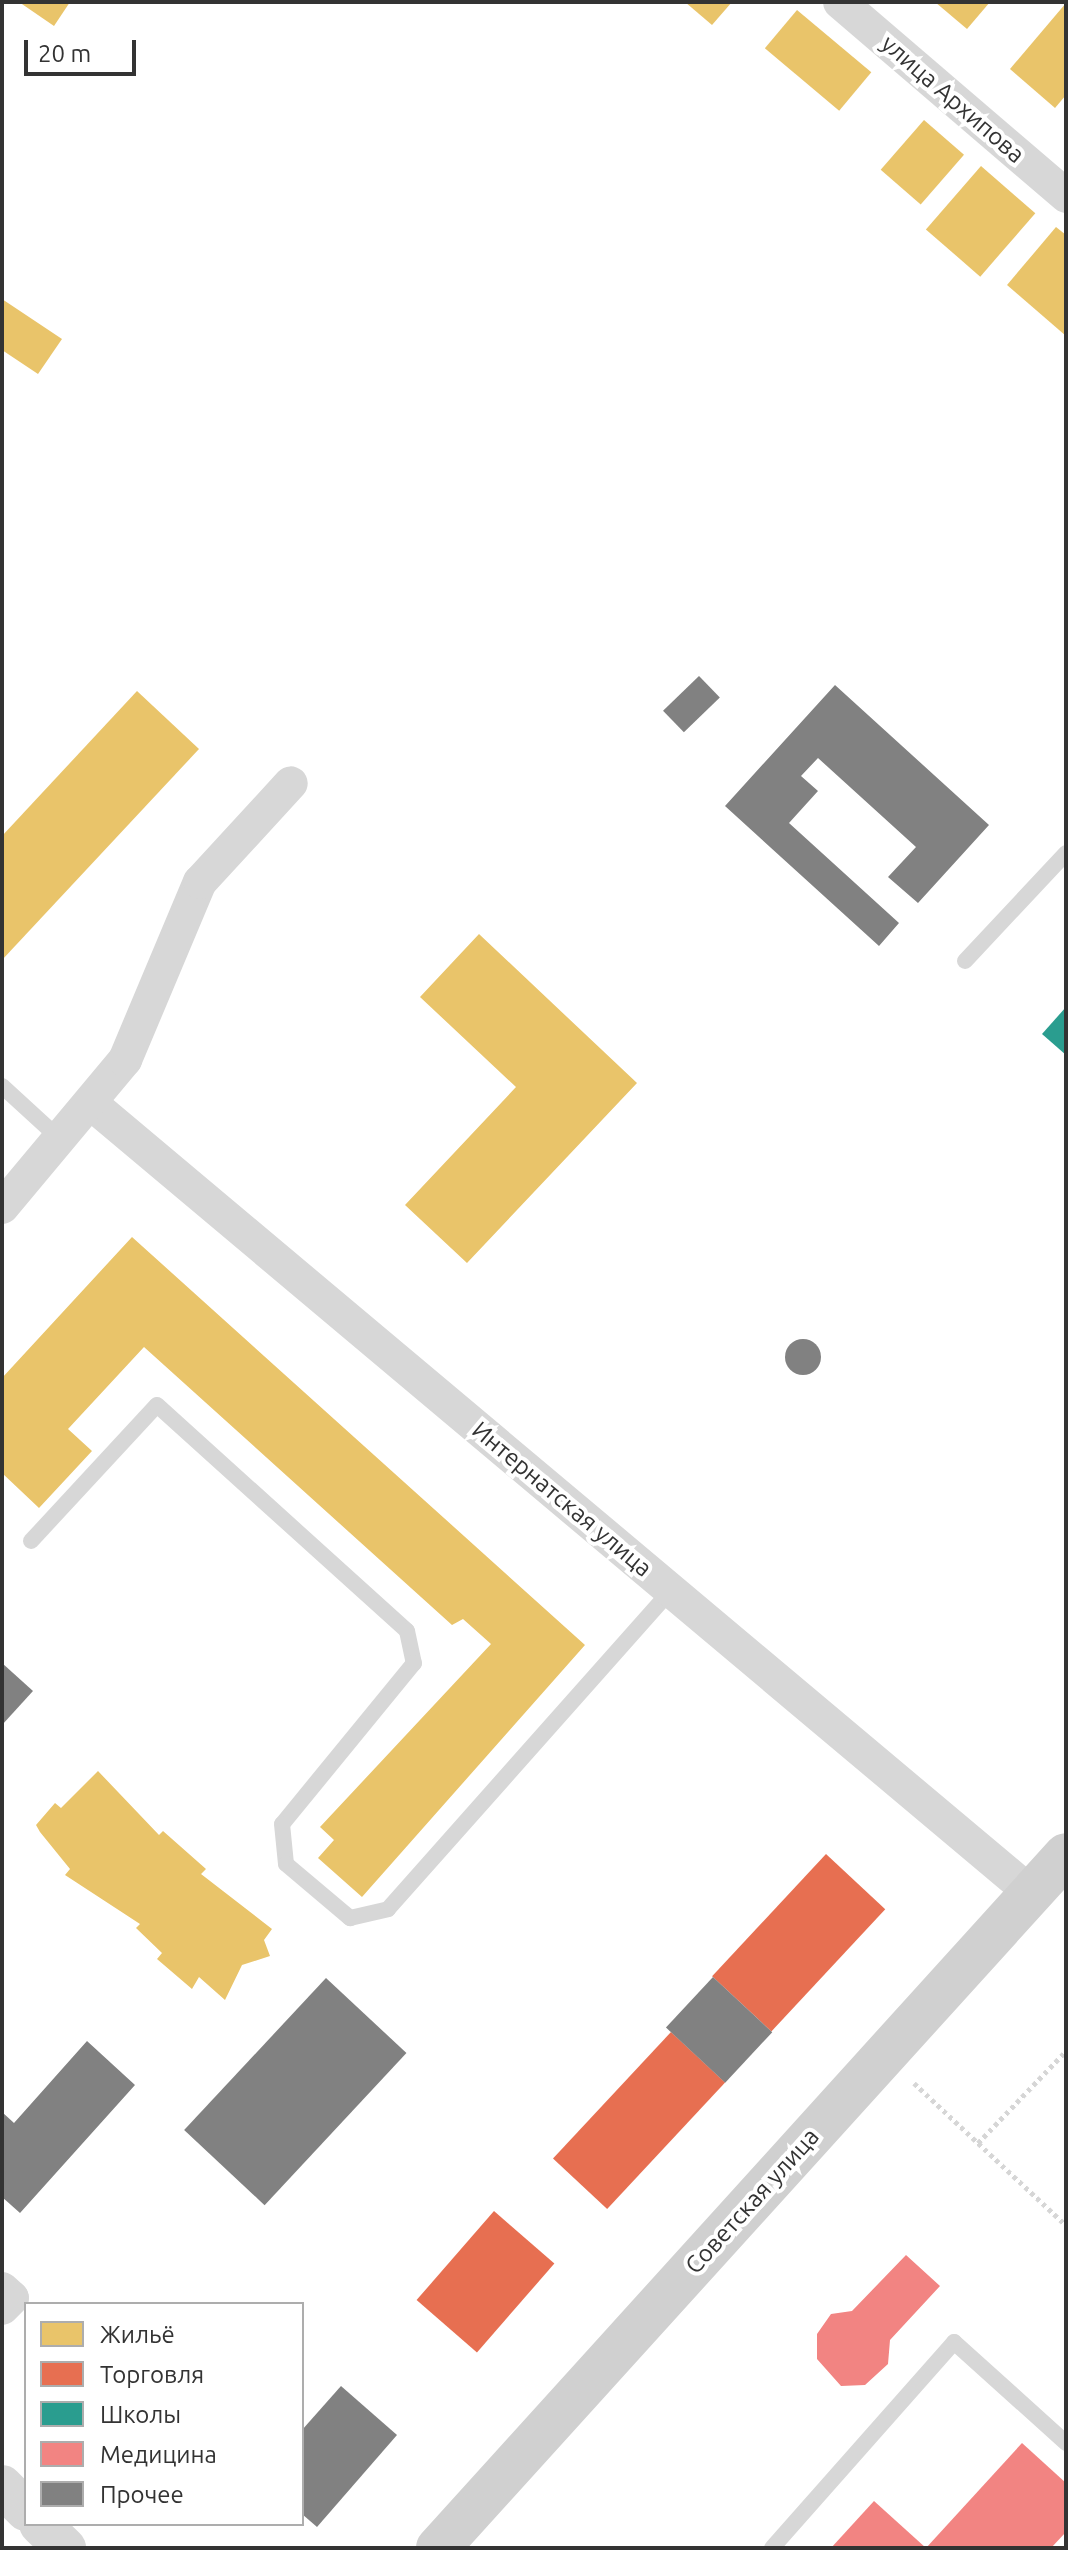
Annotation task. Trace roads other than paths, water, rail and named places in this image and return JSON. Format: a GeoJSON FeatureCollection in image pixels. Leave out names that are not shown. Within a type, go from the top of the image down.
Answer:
{"type":"FeatureCollection","features":[{"type":"Feature","properties":{"kind":"main road","name":"Советская улица"},"geometry":{"type":"LineString","coordinates":[[438,2548],[1066,1855]]}},
{"type":"Feature","properties":{"kind":"street","name":"улица Архипова"},"geometry":{"type":"LineString","coordinates":[[840,2],[1066,196]]}},
{"type":"Feature","properties":{"kind":"street"},"geometry":{"type":"LineString","coordinates":[[2,1207],[93,1105],[125,1060],[200,882],[291,783]]}},
{"type":"Feature","properties":{"kind":"street","name":"Интернатская улица"},"geometry":{"type":"LineString","coordinates":[[93,1105],[1031,1893]]}},
{"type":"Feature","properties":{"kind":"street"},"geometry":{"type":"LineString","coordinates":[[2,2289],[12,2298],[2,2308]]}},
{"type":"Feature","properties":{"kind":"street"},"geometry":{"type":"LineString","coordinates":[[2,2486],[24,2508]]}},
{"type":"Feature","properties":{"kind":"street"},"geometry":{"type":"LineString","coordinates":[[42,2526],[65,2548]]}},
{"type":"Feature","properties":{"kind":"lane"},"geometry":{"type":"LineString","coordinates":[[965,961],[1066,853]]}},
{"type":"Feature","properties":{"kind":"lane"},"geometry":{"type":"LineString","coordinates":[[2,1086],[62,1141]]}},
{"type":"Feature","properties":{"kind":"lane"},"geometry":{"type":"LineString","coordinates":[[31,1541],[157,1405],[407,1631],[414,1663],[282,1824],[286,1864],[350,1918],[388,1909],[671,1590]]}},
{"type":"Feature","properties":{"kind":"lane"},"geometry":{"type":"LineString","coordinates":[[772,2548],[954,2342],[1066,2443]]}}]}
